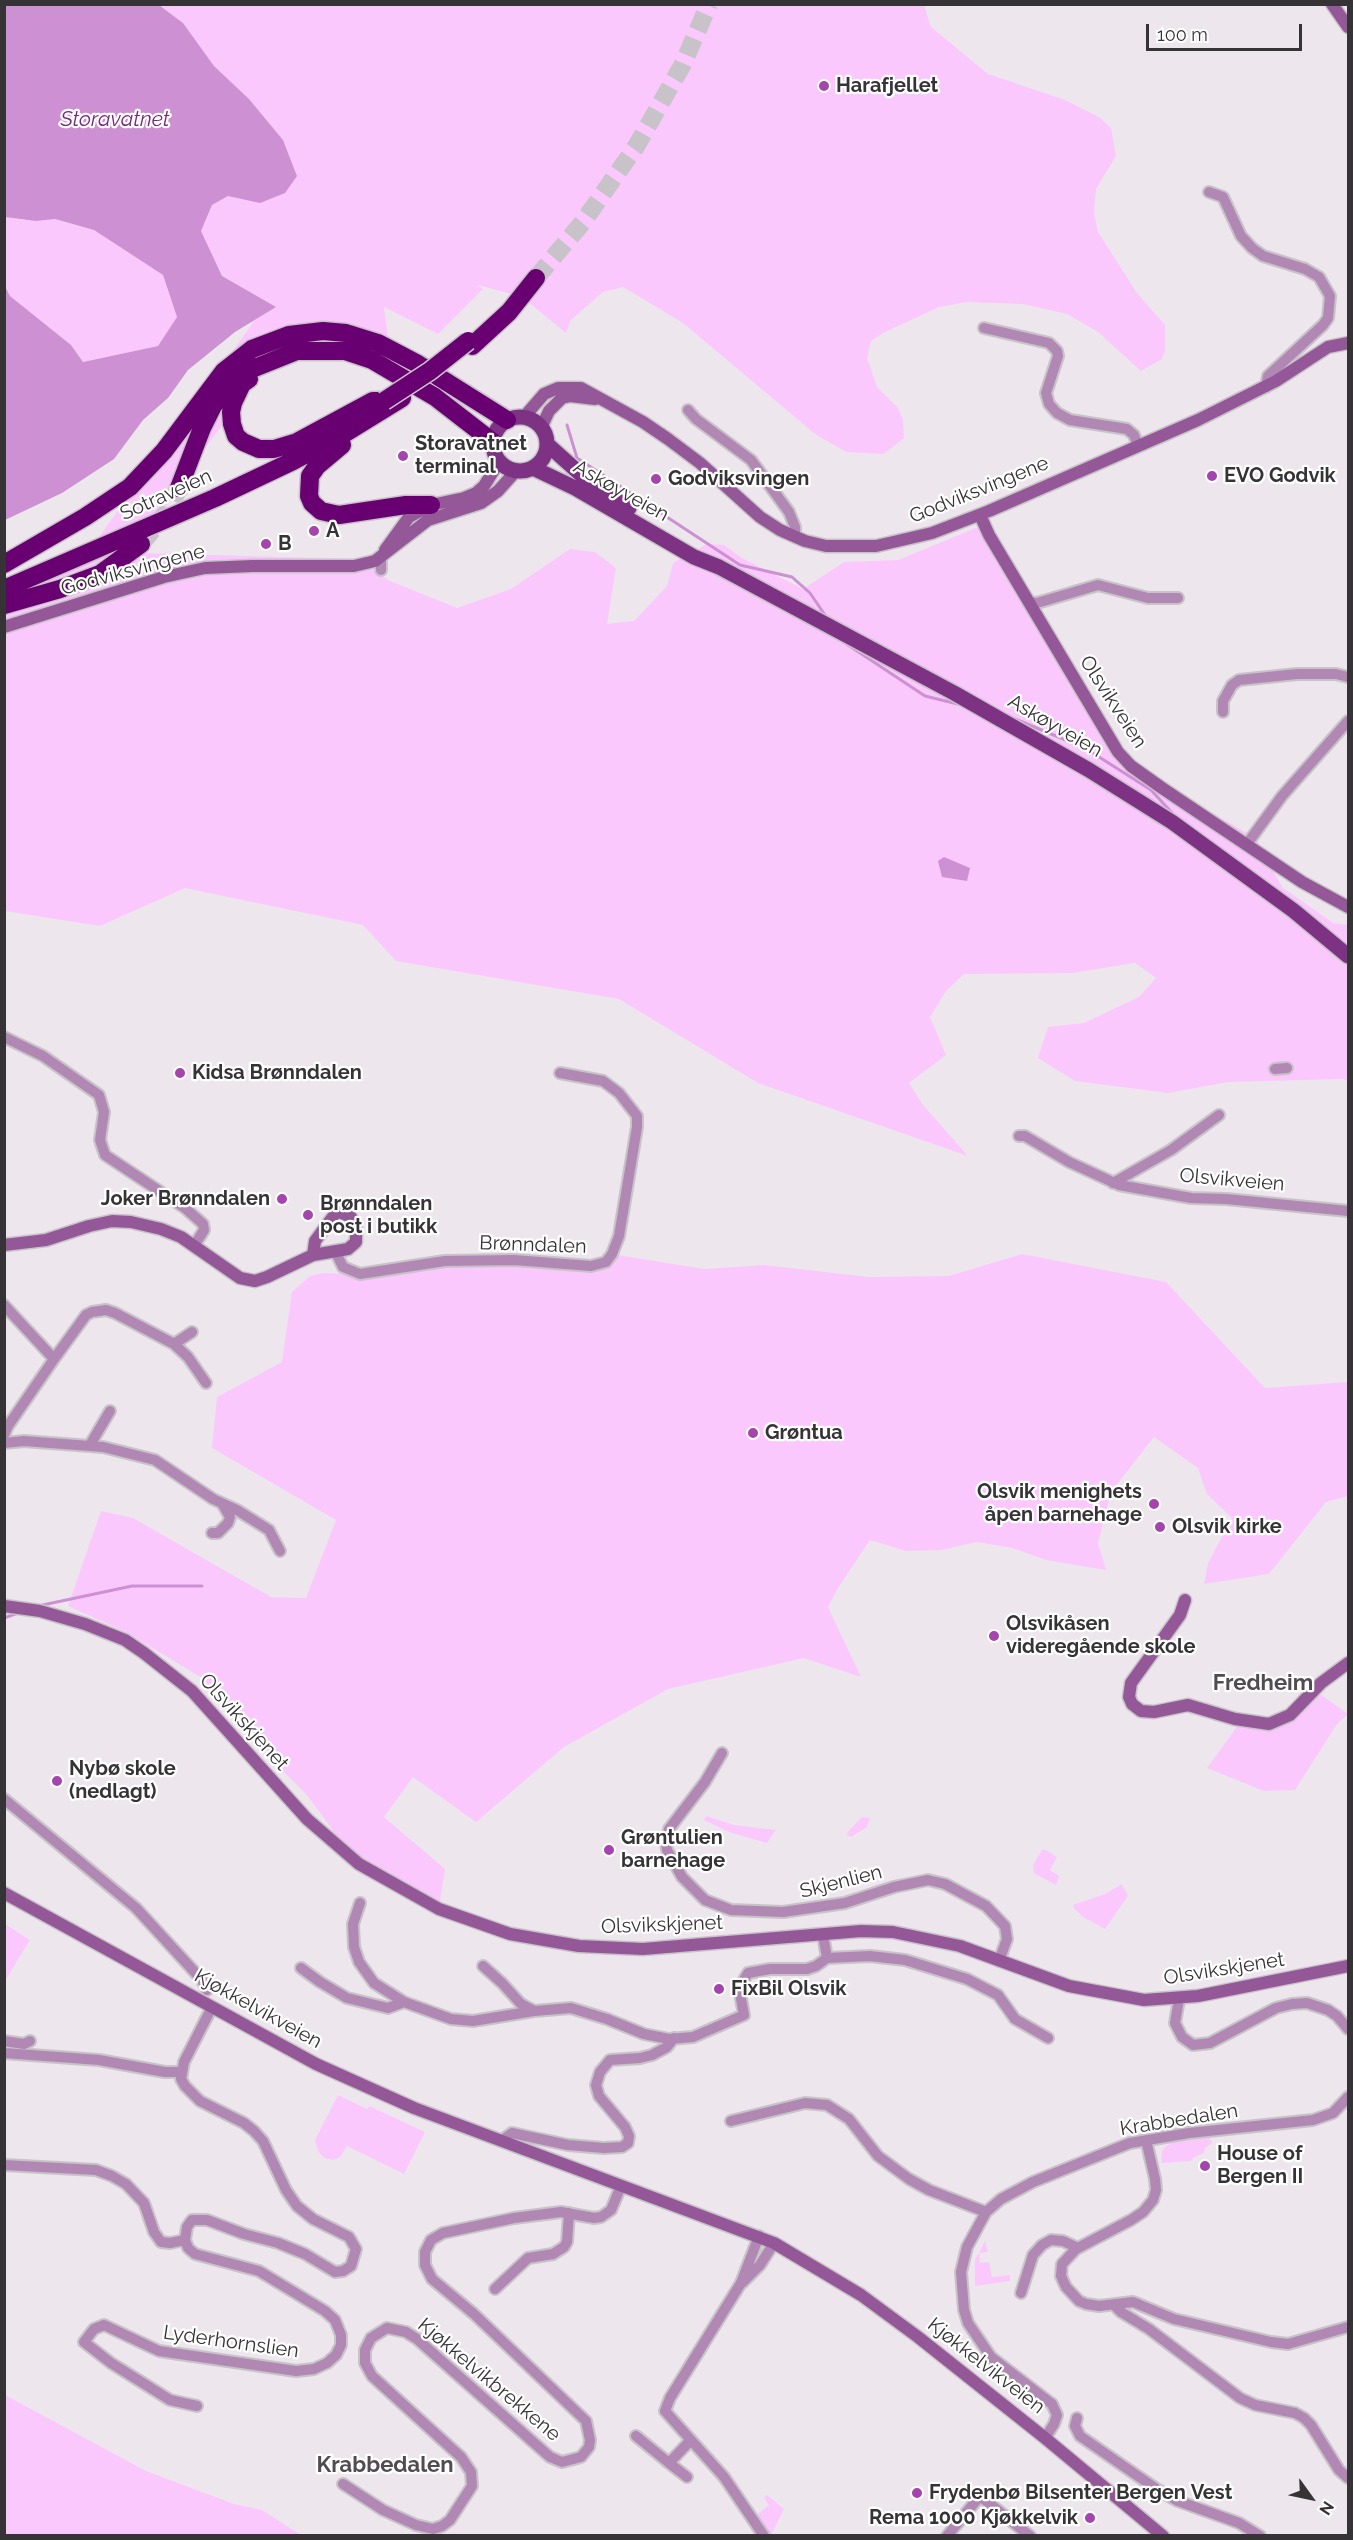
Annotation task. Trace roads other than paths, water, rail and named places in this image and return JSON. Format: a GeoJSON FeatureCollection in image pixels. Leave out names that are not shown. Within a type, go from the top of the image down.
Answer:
{"type":"FeatureCollection","features":[{"type":"Feature","properties":{"kind":"highway"},"geometry":{"type":"LineString","coordinates":[[273,359],[242,384],[231,412],[236,436],[249,446],[274,449],[340,432],[408,394],[470,344],[505,307],[519,298],[536,278]]}},
{"type":"Feature","properties":{"kind":"highway"},"geometry":{"type":"LineString","coordinates":[[4,564],[85,517],[130,487],[164,451],[224,371],[252,349],[289,335],[323,331],[346,333],[378,343],[516,419]]}},
{"type":"Feature","properties":{"kind":"highway"},"geometry":{"type":"LineString","coordinates":[[430,505],[339,515],[321,511],[312,503],[309,496],[310,476],[340,432],[373,401],[384,402],[470,344]]}},
{"type":"Feature","properties":{"kind":"highway"},"geometry":{"type":"LineString","coordinates":[[179,488],[202,428],[213,406],[228,387],[239,377],[273,359],[297,351],[345,351],[372,360],[435,397],[493,442]]}},
{"type":"Feature","properties":{"kind":"highway","name":"Sotraveien"},"geometry":{"type":"LineString","coordinates":[[4,576],[76,552],[215,498],[340,432]]}},
{"type":"Feature","properties":{"kind":"highway"},"geometry":{"type":"LineString","coordinates":[[4,605],[60,589],[99,574],[141,544]]}},
{"type":"Feature","properties":{"kind":"highway","name":"Sotraveien"},"geometry":{"type":"LineString","coordinates":[[4,589],[76,552]]}},
{"type":"Feature","properties":{"kind":"main road"},"geometry":{"type":"LineString","coordinates":[[1332,4],[1348,26]]}},
{"type":"Feature","properties":{"kind":"main road","name":"Godviksvingene"},"geometry":{"type":"LineString","coordinates":[[516,419],[538,399],[558,388],[581,388],[643,422],[668,439],[700,463],[760,517],[795,537],[826,546],[876,546],[932,533],[980,515],[1266,387],[1328,347],[1348,343]]}},
{"type":"Feature","properties":{"kind":"main road","name":"Godviksvingene"},"geometry":{"type":"LineString","coordinates":[[541,428],[549,411],[562,398],[570,396],[603,400]]}},
{"type":"Feature","properties":{"kind":"main road"},"geometry":{"type":"LineString","coordinates":[[516,419],[534,421],[541,428],[547,444],[542,460],[533,468],[516,471],[499,462],[493,442],[497,429],[516,419]]}},
{"type":"Feature","properties":{"kind":"main road","name":"Askøyveien"},"geometry":{"type":"LineString","coordinates":[[547,444],[596,488],[699,550],[719,567]]}},
{"type":"Feature","properties":{"kind":"main road"},"geometry":{"type":"LineString","coordinates":[[381,564],[389,542],[409,517],[430,505],[464,498],[476,493],[484,486],[499,462]]}},
{"type":"Feature","properties":{"kind":"main road","name":"Askøyveien"},"geometry":{"type":"LineString","coordinates":[[533,468],[574,488],[694,557],[719,567],[954,693],[1089,770],[1182,828],[1294,911],[1348,956]]}},
{"type":"Feature","properties":{"kind":"main road","name":"Godviksvingene"},"geometry":{"type":"LineString","coordinates":[[4,627],[164,577],[205,568],[354,566],[375,561],[381,564],[414,528],[428,520],[481,503],[498,491],[516,471]]}},
{"type":"Feature","properties":{"kind":"main road","name":"Olsvikveien"},"geometry":{"type":"LineString","coordinates":[[980,515],[988,535],[1118,752],[1131,766],[1302,882],[1348,907]]}},
{"type":"Feature","properties":{"kind":"main road"},"geometry":{"type":"LineString","coordinates":[[4,1245],[34,1242],[89,1226],[123,1221],[160,1229],[181,1238],[225,1269],[247,1280],[267,1277],[313,1255],[348,1249],[356,1242],[356,1227],[351,1217],[339,1212],[328,1221],[315,1241],[313,1255]]}},
{"type":"Feature","properties":{"kind":"main road"},"geometry":{"type":"LineString","coordinates":[[1185,1600],[1180,1615],[1131,1683],[1129,1696],[1132,1704],[1141,1711],[1154,1712],[1188,1705],[1236,1719],[1269,1724],[1290,1715],[1322,1683],[1348,1663]]}},
{"type":"Feature","properties":{"kind":"main road","name":"Olsvikskjenet"},"geometry":{"type":"LineString","coordinates":[[4,1606],[40,1611],[85,1624],[125,1640],[192,1691],[276,1787],[328,1839],[359,1864],[439,1909],[510,1934],[603,1948],[643,1949],[861,1932],[914,1935],[960,1946],[1059,1982],[1091,1991],[1144,2000],[1179,1999],[1348,1966]]}},
{"type":"Feature","properties":{"kind":"main road","name":"Kjøkkelvikveien"},"geometry":{"type":"LineString","coordinates":[[4,1893],[316,2064],[414,2108],[774,2242],[870,2302],[1045,2438],[1163,2535]]}},
{"type":"Feature","properties":{"kind":"street"},"geometry":{"type":"LineString","coordinates":[[1209,192],[1223,197],[1241,236],[1252,248],[1263,256],[1305,269],[1319,277],[1330,296],[1328,318],[1268,376],[1266,387]]}},
{"type":"Feature","properties":{"kind":"street"},"geometry":{"type":"LineString","coordinates":[[984,328],[1050,343],[1058,356],[1046,393],[1049,404],[1062,418],[1127,429],[1134,435],[1138,446]]}},
{"type":"Feature","properties":{"kind":"street"},"geometry":{"type":"LineString","coordinates":[[688,410],[696,419],[751,460],[789,512],[795,527],[795,537]]}},
{"type":"Feature","properties":{"kind":"street"},"geometry":{"type":"LineString","coordinates":[[1028,602],[1037,603],[1098,585],[1148,598],[1178,598]]}},
{"type":"Feature","properties":{"kind":"street"},"geometry":{"type":"LineString","coordinates":[[1223,712],[1223,701],[1232,685],[1239,680],[1297,675],[1336,674],[1348,677]]}},
{"type":"Feature","properties":{"kind":"street"},"geometry":{"type":"LineString","coordinates":[[1246,844],[1282,796],[1348,721]]}},
{"type":"Feature","properties":{"kind":"street"},"geometry":{"type":"LineString","coordinates":[[4,1037],[43,1056],[99,1095],[104,1112],[100,1140],[105,1155],[184,1208],[203,1224],[204,1230],[194,1246]]}},
{"type":"Feature","properties":{"kind":"street"},"geometry":{"type":"LineString","coordinates":[[1275,1069],[1287,1068]]}},
{"type":"Feature","properties":{"kind":"street","name":"Brønndalen"},"geometry":{"type":"LineString","coordinates":[[335,1251],[337,1260],[343,1267],[360,1274],[445,1261],[514,1260],[591,1266],[606,1262],[619,1236],[637,1116],[620,1093],[603,1081],[560,1073]]}},
{"type":"Feature","properties":{"kind":"street","name":"Olsvikveien"},"geometry":{"type":"LineString","coordinates":[[1113,1183],[1171,1150],[1219,1115]]}},
{"type":"Feature","properties":{"kind":"street","name":"Olsvikveien"},"geometry":{"type":"LineString","coordinates":[[1019,1136],[1025,1136],[1069,1162],[1113,1183],[1191,1198],[1226,1199],[1348,1211]]}},
{"type":"Feature","properties":{"kind":"street"},"geometry":{"type":"LineString","coordinates":[[4,1305],[54,1359]]}},
{"type":"Feature","properties":{"kind":"street"},"geometry":{"type":"LineString","coordinates":[[5,1434],[54,1359],[87,1316],[97,1311],[115,1313],[174,1344],[189,1357],[206,1383]]}},
{"type":"Feature","properties":{"kind":"street"},"geometry":{"type":"LineString","coordinates":[[174,1344],[192,1332]]}},
{"type":"Feature","properties":{"kind":"street"},"geometry":{"type":"LineString","coordinates":[[90,1445],[110,1411]]}},
{"type":"Feature","properties":{"kind":"street"},"geometry":{"type":"LineString","coordinates":[[4,1443],[24,1441],[90,1445],[133,1453],[155,1460],[224,1505],[244,1514],[269,1530],[280,1551]]}},
{"type":"Feature","properties":{"kind":"street"},"geometry":{"type":"LineString","coordinates":[[212,1533],[218,1533],[228,1523],[230,1517],[224,1505]]}},
{"type":"Feature","properties":{"kind":"street","name":"Skjenlien"},"geometry":{"type":"LineString","coordinates":[[722,1753],[705,1782],[673,1823],[666,1842],[667,1850],[682,1877],[705,1900],[731,1910],[783,1912],[845,1903],[906,1884],[928,1880],[945,1884],[977,1900],[1005,1926],[1007,1939],[999,1961]]}},
{"type":"Feature","properties":{"kind":"street"},"geometry":{"type":"LineString","coordinates":[[4,1799],[136,1908],[202,1980],[207,1990]]}},
{"type":"Feature","properties":{"kind":"street"},"geometry":{"type":"LineString","coordinates":[[360,1903],[353,1924],[354,1947],[359,1962],[375,1983],[404,2002],[451,2019],[473,2021],[534,2011],[571,2008],[652,2037],[693,2037],[744,2015],[740,1988],[748,1973],[771,1969],[807,1969],[816,1966],[826,1958],[870,1956],[905,1960],[967,1979],[998,1995],[1015,2019],[1048,2038]]}},
{"type":"Feature","properties":{"kind":"street"},"geometry":{"type":"LineString","coordinates":[[823,1935],[826,1958]]}},
{"type":"Feature","properties":{"kind":"street"},"geometry":{"type":"LineString","coordinates":[[483,1966],[521,2004],[534,2011]]}},
{"type":"Feature","properties":{"kind":"street"},"geometry":{"type":"LineString","coordinates":[[301,1968],[347,1998],[388,2008],[404,2002]]}},
{"type":"Feature","properties":{"kind":"street"},"geometry":{"type":"LineString","coordinates":[[1179,1999],[1175,2023],[1182,2037],[1193,2045],[1210,2043],[1276,2008],[1292,2004],[1307,2003],[1328,2010],[1337,2016],[1348,2029]]}},
{"type":"Feature","properties":{"kind":"street"},"geometry":{"type":"LineString","coordinates":[[4,2165],[96,2170],[112,2176],[139,2196],[154,2232],[161,2242],[185,2240],[187,2227],[192,2220],[203,2219],[293,2248],[336,2271],[351,2266],[356,2249],[349,2237],[313,2219],[297,2206],[286,2190],[263,2141],[255,2131],[191,2094],[182,2079],[181,2072],[212,2007]]}},
{"type":"Feature","properties":{"kind":"street"},"geometry":{"type":"LineString","coordinates":[[501,2141],[512,2133],[568,2145],[622,2147],[628,2143],[629,2136],[599,2096],[596,2085],[600,2072],[610,2060],[652,2055],[667,2047],[674,2038]]}},
{"type":"Feature","properties":{"kind":"street"},"geometry":{"type":"LineString","coordinates":[[4,2041],[24,2044],[30,2041]]}},
{"type":"Feature","properties":{"kind":"street"},"geometry":{"type":"LineString","coordinates":[[4,2053],[99,2060],[165,2072],[181,2072]]}},
{"type":"Feature","properties":{"kind":"street","name":"Krabbedalen"},"geometry":{"type":"LineString","coordinates":[[1045,2438],[1057,2415],[1052,2404],[987,2352],[968,2323],[964,2310],[961,2272],[967,2247],[986,2212],[1001,2199],[1033,2182],[1108,2150],[1146,2140],[1189,2133],[1313,2120],[1333,2113],[1348,2097]]}},
{"type":"Feature","properties":{"kind":"street"},"geometry":{"type":"LineString","coordinates":[[731,2121],[805,2103],[827,2105],[849,2119],[878,2156],[909,2179],[929,2190],[986,2212]]}},
{"type":"Feature","properties":{"kind":"street"},"geometry":{"type":"LineString","coordinates":[[1146,2140],[1155,2179],[1153,2200],[1143,2212],[1131,2220],[1078,2248],[1062,2264],[1061,2276],[1066,2287],[1086,2304],[1116,2306],[1133,2302],[1174,2319],[1271,2342],[1288,2344],[1348,2327]]}},
{"type":"Feature","properties":{"kind":"street","name":"Kjøkkelvikbrekkene"},"geometry":{"type":"LineString","coordinates":[[344,2484],[383,2510],[416,2525],[433,2529],[450,2520],[472,2486],[471,2472],[460,2457],[372,2376],[365,2363],[365,2350],[371,2338],[387,2328],[406,2332],[417,2339],[550,2457],[569,2462],[581,2457],[589,2447],[590,2440],[586,2421],[474,2314],[432,2278],[424,2259],[427,2246],[443,2233],[547,2213],[569,2213],[594,2218],[606,2215],[611,2210],[621,2186]]}},
{"type":"Feature","properties":{"kind":"street"},"geometry":{"type":"LineString","coordinates":[[495,2289],[528,2258],[559,2252],[564,2247],[567,2242],[569,2213]]}},
{"type":"Feature","properties":{"kind":"street"},"geometry":{"type":"LineString","coordinates":[[759,2236],[741,2283],[665,2406],[667,2416],[724,2477],[764,2535]]}},
{"type":"Feature","properties":{"kind":"street","name":"Lyderhornslien"},"geometry":{"type":"LineString","coordinates":[[185,2240],[188,2248],[195,2254],[259,2271],[298,2293],[335,2320],[341,2335],[341,2345],[336,2355],[327,2363],[308,2370],[258,2367],[159,2352],[104,2325],[94,2329],[84,2342],[111,2363],[170,2400],[197,2406]]}},
{"type":"Feature","properties":{"kind":"street"},"geometry":{"type":"LineString","coordinates":[[1020,2293],[1033,2255],[1042,2245],[1051,2240],[1063,2241],[1078,2248]]}},
{"type":"Feature","properties":{"kind":"street"},"geometry":{"type":"LineString","coordinates":[[741,2283],[760,2265],[774,2242]]}},
{"type":"Feature","properties":{"kind":"street"},"geometry":{"type":"LineString","coordinates":[[1116,2306],[1240,2398],[1255,2406],[1295,2413],[1304,2418],[1311,2425],[1339,2470],[1348,2478]]}},
{"type":"Feature","properties":{"kind":"street"},"geometry":{"type":"LineString","coordinates":[[1077,2418],[1075,2426],[1080,2436],[1158,2490],[1239,2523],[1260,2535]]}},
{"type":"Feature","properties":{"kind":"street"},"geometry":{"type":"LineString","coordinates":[[636,2436],[687,2477]]}},
{"type":"Feature","properties":{"kind":"street"},"geometry":{"type":"LineString","coordinates":[[669,2463],[690,2440]]}},
{"type":"Feature","properties":{"kind":"street"},"geometry":{"type":"LineString","coordinates":[[947,2535],[980,2496],[1030,2535]]}},
{"type":"Feature","properties":{"kind":"water","name":"Storavatnet"},"geometry":{"type":"Polygon","coordinates":[[[5,4],[159,5],[183,23],[214,66],[249,99],[283,140],[297,176],[285,193],[260,203],[228,196],[212,205],[201,231],[222,276],[276,307],[235,332],[188,370],[168,398],[143,420],[114,459],[62,493],[5,520],[5,286],[10,296],[71,345],[83,362],[158,346],[177,317],[163,275],[94,230],[55,219],[36,221],[5,217],[5,4]]]}},
{"type":"Feature","properties":{"kind":"water"},"geometry":{"type":"Polygon","coordinates":[[[944,857],[970,868],[967,881],[942,877],[938,861],[944,857]]]}},
{"type":"Feature","properties":{"kind":"waterway"},"geometry":{"type":"LineString","coordinates":[[567,425],[577,458],[740,565],[792,577],[810,593],[827,618]]}},
{"type":"Feature","properties":{"kind":"waterway"},"geometry":{"type":"LineString","coordinates":[[842,641],[925,696],[962,705]]}},
{"type":"Feature","properties":{"kind":"waterway"},"geometry":{"type":"LineString","coordinates":[[1015,719],[1085,748],[1151,790],[1174,815]]}},
{"type":"Feature","properties":{"kind":"waterway"},"geometry":{"type":"LineString","coordinates":[[38,1606],[132,1586],[202,1586]]}},
{"type":"Feature","properties":{"kind":"waterway"},"geometry":{"type":"LineString","coordinates":[[4,1618],[18,1613]]}},
{"type":"Feature","properties":{"kind":"tunnel"},"geometry":{"type":"LineString","coordinates":[[536,278],[583,222],[637,145],[683,64],[709,4]]}},
{"type":"Feature","properties":{"kind":"tunnel"},"geometry":{"type":"LineString","coordinates":[[141,544],[167,512],[179,488]]}},
{"type":"Feature","properties":{"kind":"place","name":"Harafjellet"},"geometry":{"type":"Point","coordinates":[824,86]}},
{"type":"Feature","properties":{"kind":"place","name":"Storavatnet terminal"},"geometry":{"type":"Point","coordinates":[403,456]}},
{"type":"Feature","properties":{"kind":"place","name":"EVO Godvik"},"geometry":{"type":"Point","coordinates":[1212,476]}},
{"type":"Feature","properties":{"kind":"place","name":"Godviksvingen"},"geometry":{"type":"Point","coordinates":[656,479]}},
{"type":"Feature","properties":{"kind":"place","name":"A"},"geometry":{"type":"Point","coordinates":[314,531]}},
{"type":"Feature","properties":{"kind":"place","name":"B"},"geometry":{"type":"Point","coordinates":[266,544]}},
{"type":"Feature","properties":{"kind":"place","name":"Kidsa Brønndalen"},"geometry":{"type":"Point","coordinates":[180,1073]}},
{"type":"Feature","properties":{"kind":"place","name":"Joker Brønndalen"},"geometry":{"type":"Point","coordinates":[282,1199]}},
{"type":"Feature","properties":{"kind":"place","name":"Brønndalen post i butikk"},"geometry":{"type":"Point","coordinates":[308,1215]}},
{"type":"Feature","properties":{"kind":"place","name":"Grøntua"},"geometry":{"type":"Point","coordinates":[753,1433]}},
{"type":"Feature","properties":{"kind":"place","name":"Olsvik menighets åpen barnehage"},"geometry":{"type":"Point","coordinates":[1154,1504]}},
{"type":"Feature","properties":{"kind":"place","name":"Olsvik kirke"},"geometry":{"type":"Point","coordinates":[1160,1527]}},
{"type":"Feature","properties":{"kind":"place","name":"Olsvikåsen videregående skole"},"geometry":{"type":"Point","coordinates":[994,1636]}},
{"type":"Feature","properties":{"kind":"place","name":"Nybø skole (nedlagt)"},"geometry":{"type":"Point","coordinates":[57,1781]}},
{"type":"Feature","properties":{"kind":"place","name":"Grøntulien barnehage"},"geometry":{"type":"Point","coordinates":[609,1850]}},
{"type":"Feature","properties":{"kind":"place","name":"FixBil Olsvik"},"geometry":{"type":"Point","coordinates":[719,1989]}},
{"type":"Feature","properties":{"kind":"place","name":"House of Bergen II"},"geometry":{"type":"Point","coordinates":[1205,2166]}},
{"type":"Feature","properties":{"kind":"place","name":"Frydenbø Bilsenter Bergen Vest"},"geometry":{"type":"Point","coordinates":[917,2493]}},
{"type":"Feature","properties":{"kind":"place","name":"Rema 1000 Kjøkkelvik"},"geometry":{"type":"Point","coordinates":[1090,2518]}},
{"type":"Feature","properties":{"kind":"district","name":"Fredheim"},"geometry":{"type":"Point","coordinates":[1263,1683]}},
{"type":"Feature","properties":{"kind":"district","name":"Krabbedalen"},"geometry":{"type":"Point","coordinates":[385,2465]}}]}
